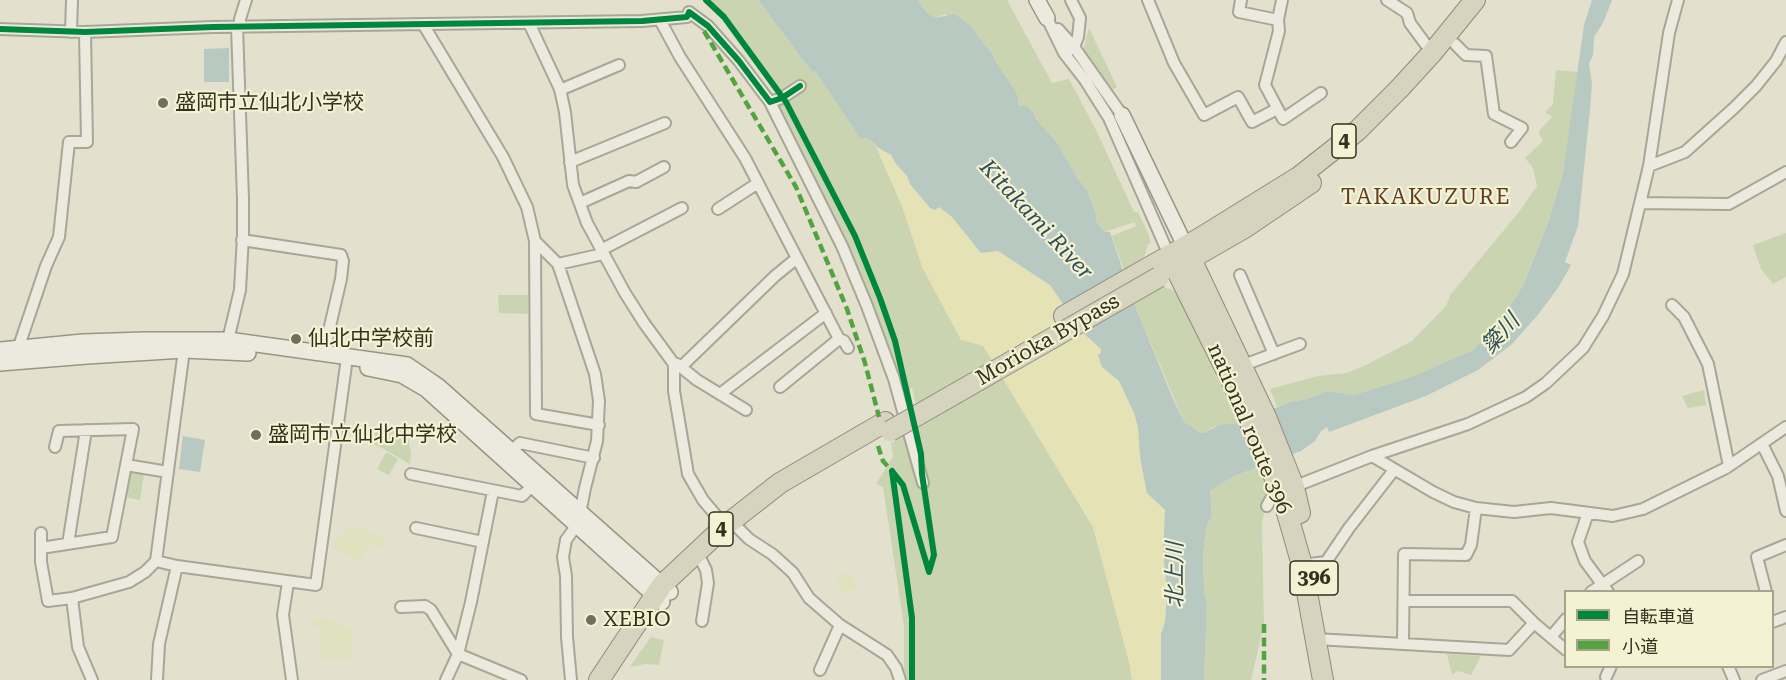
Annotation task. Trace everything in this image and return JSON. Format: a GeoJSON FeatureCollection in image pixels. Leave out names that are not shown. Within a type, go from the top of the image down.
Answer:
{"type":"FeatureCollection","features":[{"type":"Feature","properties":{"kind":"highway","name":"Morioka Bypass"},"geometry":{"type":"LineString","coordinates":[[599,680],[662,594],[731,526],[780,483],[887,427],[1171,262],[1300,176],[1356,131],[1432,53],[1475,0]]}},
{"type":"Feature","properties":{"kind":"highway","name":"Morioka Bypass"},"geometry":{"type":"LineString","coordinates":[[1171,262],[1246,227],[1313,181],[1376,129],[1441,62],[1491,0]]}},
{"type":"Feature","properties":{"kind":"highway","name":"national route 396"},"geometry":{"type":"LineString","coordinates":[[1171,262],[1239,372],[1286,485],[1306,564],[1321,639],[1334,680]]}},
{"type":"Feature","properties":{"kind":"highway","name":"Morioka Bypass"},"geometry":{"type":"LineString","coordinates":[[609,680],[662,594],[701,560],[731,526]]}},
{"type":"Feature","properties":{"kind":"highway","name":"national route 396"},"geometry":{"type":"LineString","coordinates":[[1321,639],[1323,680]]}},
{"type":"Feature","properties":{"kind":"street"},"geometry":{"type":"LineString","coordinates":[[71,32],[72,0]]}},
{"type":"Feature","properties":{"kind":"street"},"geometry":{"type":"LineString","coordinates":[[228,340],[240,290],[243,199],[239,27],[246,0]]}},
{"type":"Feature","properties":{"kind":"street"},"geometry":{"type":"LineString","coordinates":[[1037,0],[1069,50],[1122,116],[1171,262]]}},
{"type":"Feature","properties":{"kind":"street"},"geometry":{"type":"LineString","coordinates":[[1069,50],[1078,37],[1080,18],[1071,0]]}},
{"type":"Feature","properties":{"kind":"street"},"geometry":{"type":"LineString","coordinates":[[1148,0],[1174,63],[1204,115],[1238,97],[1252,122],[1277,109]]}},
{"type":"Feature","properties":{"kind":"street"},"geometry":{"type":"LineString","coordinates":[[1240,0],[1239,12],[1278,20]]}},
{"type":"Feature","properties":{"kind":"street"},"geometry":{"type":"LineString","coordinates":[[1282,0],[1278,20],[1279,31],[1265,85],[1283,119],[1322,93]]}},
{"type":"Feature","properties":{"kind":"street"},"geometry":{"type":"LineString","coordinates":[[1387,0],[1407,14],[1410,23],[1432,53]]}},
{"type":"Feature","properties":{"kind":"street"},"geometry":{"type":"LineString","coordinates":[[1267,506],[1273,495],[1286,485],[1486,417],[1526,397],[1558,372],[1583,348],[1603,316],[1623,274],[1649,166],[1669,33],[1678,0]]}},
{"type":"Feature","properties":{"kind":"street"},"geometry":{"type":"LineString","coordinates":[[0,29],[85,32],[660,20],[687,17],[689,12],[708,26],[771,102],[842,246],[867,306],[894,379],[923,483]]}},
{"type":"Feature","properties":{"kind":"street"},"geometry":{"type":"LineString","coordinates":[[660,20],[680,57],[745,158],[839,339],[844,341],[848,348]]}},
{"type":"Feature","properties":{"kind":"street"},"geometry":{"type":"LineString","coordinates":[[529,23],[560,90],[565,112],[573,185],[587,223],[602,252],[644,323],[678,365],[697,380],[746,410]]}},
{"type":"Feature","properties":{"kind":"street"},"geometry":{"type":"LineString","coordinates":[[423,24],[503,157],[527,207],[535,241],[536,414],[599,425]]}},
{"type":"Feature","properties":{"kind":"street"},"geometry":{"type":"LineString","coordinates":[[18,349],[46,266],[59,237],[69,142],[87,142],[85,32]]}},
{"type":"Feature","properties":{"kind":"street"},"geometry":{"type":"LineString","coordinates":[[1649,166],[1685,152],[1726,116],[1756,86],[1776,61],[1786,42]]}},
{"type":"Feature","properties":{"kind":"street"},"geometry":{"type":"LineString","coordinates":[[1455,44],[1466,56],[1486,56],[1494,114],[1522,128],[1511,142]]}},
{"type":"Feature","properties":{"kind":"street"},"geometry":{"type":"LineString","coordinates":[[1069,50],[1108,118],[1171,262]]}},
{"type":"Feature","properties":{"kind":"street"},"geometry":{"type":"LineString","coordinates":[[560,90],[619,65]]}},
{"type":"Feature","properties":{"kind":"street"},"geometry":{"type":"LineString","coordinates":[[771,102],[782,98],[800,86]]}},
{"type":"Feature","properties":{"kind":"street"},"geometry":{"type":"LineString","coordinates":[[570,162],[665,123]]}},
{"type":"Feature","properties":{"kind":"street"},"geometry":{"type":"LineString","coordinates":[[580,203],[629,181],[636,182],[664,167]]}},
{"type":"Feature","properties":{"kind":"street"},"geometry":{"type":"LineString","coordinates":[[1640,203],[1729,204],[1786,172]]}},
{"type":"Feature","properties":{"kind":"street"},"geometry":{"type":"LineString","coordinates":[[718,208],[758,183]]}},
{"type":"Feature","properties":{"kind":"street"},"geometry":{"type":"LineString","coordinates":[[558,264],[602,252],[682,208]]}},
{"type":"Feature","properties":{"kind":"street"},"geometry":{"type":"LineString","coordinates":[[242,240],[341,255],[343,261],[341,279],[324,352]]}},
{"type":"Feature","properties":{"kind":"street"},"geometry":{"type":"LineString","coordinates":[[535,241],[558,264],[595,374],[599,401],[599,425],[594,458],[578,520],[566,540],[563,557],[566,576],[568,678]]}},
{"type":"Feature","properties":{"kind":"street"},"geometry":{"type":"LineString","coordinates":[[797,258],[678,365],[674,391],[688,474],[703,500],[731,526],[777,558],[793,573],[809,598],[840,625],[886,655],[896,668],[900,680]]}},
{"type":"Feature","properties":{"kind":"street"},"geometry":{"type":"LineString","coordinates":[[1240,275],[1274,354]]}},
{"type":"Feature","properties":{"kind":"street"},"geometry":{"type":"LineString","coordinates":[[1672,305],[1684,317],[1708,364],[1729,466]]}},
{"type":"Feature","properties":{"kind":"street"},"geometry":{"type":"LineString","coordinates":[[720,394],[826,313]]}},
{"type":"Feature","properties":{"kind":"street"},"geometry":{"type":"LineString","coordinates":[[780,387],[839,339]]}},
{"type":"Feature","properties":{"kind":"street"},"geometry":{"type":"LineString","coordinates":[[0,350],[82,342],[228,340],[407,365],[439,387],[511,451],[578,520],[662,594]]}},
{"type":"Feature","properties":{"kind":"street"},"geometry":{"type":"LineString","coordinates":[[1239,372],[1300,344]]}},
{"type":"Feature","properties":{"kind":"street"},"geometry":{"type":"LineString","coordinates":[[41,532],[41,562],[48,601],[72,598],[129,582],[145,572],[156,561],[184,350]]}},
{"type":"Feature","properties":{"kind":"street"},"geometry":{"type":"LineString","coordinates":[[0,363],[184,350],[230,351],[346,365],[402,375],[426,389],[532,486],[578,520]]}},
{"type":"Feature","properties":{"kind":"street"},"geometry":{"type":"LineString","coordinates":[[156,561],[177,566],[316,585],[346,365]]}},
{"type":"Feature","properties":{"kind":"street"},"geometry":{"type":"LineString","coordinates":[[1372,456],[1454,502],[1476,508],[1514,512],[1551,508],[1613,516],[1644,509],[1729,466],[1786,427]]}},
{"type":"Feature","properties":{"kind":"street"},"geometry":{"type":"LineString","coordinates":[[41,548],[112,537],[133,429],[59,431],[55,447]]}},
{"type":"Feature","properties":{"kind":"street"},"geometry":{"type":"LineString","coordinates":[[68,544],[86,430]]}},
{"type":"Feature","properties":{"kind":"street"},"geometry":{"type":"LineString","coordinates":[[511,451],[520,443],[594,458]]}},
{"type":"Feature","properties":{"kind":"street"},"geometry":{"type":"LineString","coordinates":[[1762,444],[1778,476],[1786,512]]}},
{"type":"Feature","properties":{"kind":"street"},"geometry":{"type":"LineString","coordinates":[[126,465],[168,472]]}},
{"type":"Feature","properties":{"kind":"street"},"geometry":{"type":"LineString","coordinates":[[1306,564],[1326,562],[1394,470]]}},
{"type":"Feature","properties":{"kind":"street"},"geometry":{"type":"LineString","coordinates":[[411,474],[522,496],[532,486]]}},
{"type":"Feature","properties":{"kind":"street"},"geometry":{"type":"LineString","coordinates":[[446,680],[458,654],[494,491]]}},
{"type":"Feature","properties":{"kind":"street"},"geometry":{"type":"LineString","coordinates":[[1403,644],[1404,554],[1466,555],[1471,545],[1476,508]]}},
{"type":"Feature","properties":{"kind":"street"},"geometry":{"type":"LineString","coordinates":[[1588,513],[1578,542],[1585,561],[1605,588],[1638,561]]}},
{"type":"Feature","properties":{"kind":"street"},"geometry":{"type":"LineString","coordinates":[[416,528],[483,542]]}},
{"type":"Feature","properties":{"kind":"street"},"geometry":{"type":"LineString","coordinates":[[1766,590],[1757,557],[1786,545]]}},
{"type":"Feature","properties":{"kind":"street"},"geometry":{"type":"LineString","coordinates":[[701,560],[706,570],[708,583],[702,621]]}},
{"type":"Feature","properties":{"kind":"street"},"geometry":{"type":"LineString","coordinates":[[157,680],[159,644],[177,566]]}},
{"type":"Feature","properties":{"kind":"street"},"geometry":{"type":"LineString","coordinates":[[288,582],[283,615],[292,680]]}},
{"type":"Feature","properties":{"kind":"street"},"geometry":{"type":"LineString","coordinates":[[72,598],[78,647],[92,680]]}},
{"type":"Feature","properties":{"kind":"street"},"geometry":{"type":"LineString","coordinates":[[1404,601],[1512,601],[1564,648]]}},
{"type":"Feature","properties":{"kind":"street"},"geometry":{"type":"LineString","coordinates":[[401,607],[425,606],[431,610],[458,654],[521,680]]}},
{"type":"Feature","properties":{"kind":"street"},"geometry":{"type":"LineString","coordinates":[[1551,638],[1564,622]]}},
{"type":"Feature","properties":{"kind":"street"},"geometry":{"type":"LineString","coordinates":[[1321,639],[1509,650],[1534,623]]}},
{"type":"Feature","properties":{"kind":"street"},"geometry":{"type":"LineString","coordinates":[[820,670],[840,625]]}},
{"type":"Feature","properties":{"kind":"street"},"geometry":{"type":"LineString","coordinates":[[1762,680],[1785,674]]}},
{"type":"Feature","properties":{"kind":"green space"},"geometry":{"type":"Polygon","coordinates":[[[706,0],[758,0],[812,72],[815,71],[861,139],[866,138],[874,142],[902,206],[923,269],[983,345],[1093,527],[1132,680],[904,680],[904,626],[883,487],[876,484],[893,457],[891,443],[921,426],[912,388],[902,394],[853,261],[818,186],[779,112],[780,105],[785,102],[724,17],[706,0]]]}},
{"type":"Feature","properties":{"kind":"green space"},"geometry":{"type":"Polygon","coordinates":[[[918,0],[1007,0],[1052,83],[1069,79],[1097,132],[1134,212],[1138,212],[1148,233],[1151,243],[1148,244],[1144,257],[1124,270],[1112,236],[1136,226],[1135,222],[1105,232],[1096,221],[1092,204],[1056,141],[1027,106],[1018,106],[1018,96],[1013,87],[991,51],[972,27],[945,14],[934,18],[926,12],[918,0]]]}},
{"type":"Feature","properties":{"kind":"green space"},"geometry":{"type":"Polygon","coordinates":[[[1089,28],[1117,87],[1112,90],[1082,54],[1089,28]]]}},
{"type":"Feature","properties":{"kind":"green space"},"geometry":{"type":"Polygon","coordinates":[[[1556,70],[1579,72],[1563,173],[1549,220],[1524,284],[1499,323],[1473,350],[1414,376],[1354,395],[1327,391],[1277,407],[1270,389],[1318,376],[1347,373],[1366,365],[1412,341],[1446,306],[1451,294],[1519,212],[1537,186],[1533,168],[1525,158],[1543,141],[1538,132],[1552,117],[1545,112],[1553,104],[1556,70]]]}},
{"type":"Feature","properties":{"kind":"green space"},"geometry":{"type":"Polygon","coordinates":[[[1786,233],[1786,277],[1773,284],[1761,269],[1753,245],[1786,233]]]}},
{"type":"Feature","properties":{"kind":"green space"},"geometry":{"type":"Polygon","coordinates":[[[1164,287],[1175,291],[1179,297],[1238,423],[1213,427],[1204,433],[1193,430],[1184,422],[1134,303],[1164,287]]]}},
{"type":"Feature","properties":{"kind":"green space"},"geometry":{"type":"Polygon","coordinates":[[[498,295],[528,295],[528,314],[499,313],[498,295]]]}},
{"type":"Feature","properties":{"kind":"green space"},"geometry":{"type":"Polygon","coordinates":[[[1704,390],[1706,405],[1688,408],[1682,396],[1704,390]]]}},
{"type":"Feature","properties":{"kind":"green space"},"geometry":{"type":"Polygon","coordinates":[[[379,425],[407,430],[411,454],[410,464],[371,442],[379,425]]]}},
{"type":"Feature","properties":{"kind":"green space"},"geometry":{"type":"Polygon","coordinates":[[[386,452],[398,459],[389,475],[377,469],[386,452]]]}},
{"type":"Feature","properties":{"kind":"green space"},"geometry":{"type":"Polygon","coordinates":[[[1257,468],[1267,487],[1268,495],[1262,522],[1264,624],[1251,680],[1204,680],[1207,603],[1204,592],[1203,553],[1207,524],[1212,516],[1210,491],[1232,477],[1257,468]]]}},
{"type":"Feature","properties":{"kind":"green space"},"geometry":{"type":"Polygon","coordinates":[[[132,472],[144,474],[140,500],[124,497],[128,474],[132,472]]]}},
{"type":"Feature","properties":{"kind":"green space"},"geometry":{"type":"Polygon","coordinates":[[[352,525],[385,538],[381,548],[372,544],[360,562],[333,547],[344,530],[352,525]]]}},
{"type":"Feature","properties":{"kind":"green space"},"geometry":{"type":"Polygon","coordinates":[[[850,571],[857,588],[842,594],[835,577],[850,571]]]}},
{"type":"Feature","properties":{"kind":"green space"},"geometry":{"type":"Polygon","coordinates":[[[324,618],[338,621],[338,624],[352,629],[351,658],[319,658],[320,628],[314,627],[314,619],[324,618]]]}},
{"type":"Feature","properties":{"kind":"green space"},"geometry":{"type":"Polygon","coordinates":[[[651,637],[664,640],[659,665],[645,664],[630,667],[651,637]]]}},
{"type":"Feature","properties":{"kind":"green space"},"geometry":{"type":"Polygon","coordinates":[[[1447,654],[1481,656],[1471,675],[1458,671],[1452,675],[1447,654]]]}},
{"type":"Feature","properties":{"kind":"sand"},"geometry":{"type":"Polygon","coordinates":[[[877,147],[891,155],[907,176],[910,184],[930,208],[939,207],[952,217],[980,253],[998,251],[1050,285],[1082,332],[1101,349],[1102,367],[1119,381],[1134,413],[1138,428],[1140,457],[1147,493],[1165,510],[1163,552],[1167,592],[1165,622],[1161,634],[1161,680],[1132,680],[1093,527],[983,346],[961,340],[923,269],[902,206],[877,147]]]}},
{"type":"Feature","properties":{"kind":"water"},"geometry":{"type":"Polygon","coordinates":[[[758,0],[918,0],[926,12],[934,18],[955,14],[972,27],[991,51],[1013,87],[1018,96],[1018,106],[1027,106],[1056,141],[1087,191],[1096,221],[1105,232],[1110,232],[1134,303],[1173,399],[1184,422],[1199,432],[1204,433],[1219,425],[1238,423],[1290,402],[1307,399],[1327,391],[1354,395],[1414,376],[1473,350],[1499,323],[1524,284],[1549,220],[1563,173],[1584,25],[1592,0],[1612,0],[1603,23],[1594,37],[1593,55],[1589,64],[1592,84],[1578,226],[1565,262],[1571,265],[1558,288],[1537,316],[1511,345],[1478,370],[1426,396],[1329,432],[1327,427],[1321,431],[1315,441],[1301,451],[1232,477],[1210,491],[1212,516],[1207,524],[1203,553],[1204,592],[1207,603],[1204,680],[1161,680],[1161,634],[1165,622],[1167,592],[1163,552],[1165,510],[1147,493],[1134,413],[1119,381],[1102,367],[1098,355],[1101,349],[1082,332],[1050,285],[998,251],[981,253],[952,217],[939,207],[935,210],[930,208],[910,184],[907,176],[891,155],[877,147],[874,142],[866,138],[861,139],[815,71],[812,72],[758,0]]]}},
{"type":"Feature","properties":{"kind":"water"},"geometry":{"type":"Polygon","coordinates":[[[229,48],[229,82],[204,82],[204,49],[229,48]]]}},
{"type":"Feature","properties":{"kind":"water"},"geometry":{"type":"Polygon","coordinates":[[[183,436],[205,440],[200,472],[179,469],[183,436]]]}},
{"type":"Feature","properties":{"kind":"marked path"},"geometry":{"type":"LineString","coordinates":[[704,31],[796,187],[847,309],[865,363],[879,417]]}},
{"type":"Feature","properties":{"kind":"marked path"},"geometry":{"type":"LineString","coordinates":[[878,446],[883,461],[892,471]]}},
{"type":"Feature","properties":{"kind":"marked path"},"geometry":{"type":"LineString","coordinates":[[1264,624],[1264,680]]}},
{"type":"Feature","properties":{"kind":"cycle path"},"geometry":{"type":"LineString","coordinates":[[706,0],[724,17],[786,102],[855,236],[895,341],[921,454],[934,555],[929,572],[903,485],[892,471],[912,618],[912,680]]}},
{"type":"Feature","properties":{"kind":"cycle path"},"geometry":{"type":"LineString","coordinates":[[0,29],[85,32],[213,27],[642,21],[687,17],[689,12],[708,26],[739,61],[770,102],[782,98],[800,86]]}},
{"type":"Feature","properties":{"kind":"place","name":"盛岡市立仙北小学校"},"geometry":{"type":"Point","coordinates":[163,103]}},
{"type":"Feature","properties":{"kind":"place","name":"仙北中学校前"},"geometry":{"type":"Point","coordinates":[296,339]}},
{"type":"Feature","properties":{"kind":"place","name":"盛岡市立仙北中学校"},"geometry":{"type":"Point","coordinates":[256,435]}},
{"type":"Feature","properties":{"kind":"place","name":"XEBIO"},"geometry":{"type":"Point","coordinates":[591,620]}},
{"type":"Feature","properties":{"kind":"district","name":"TAKAKUZURE"},"geometry":{"type":"Point","coordinates":[1426,198]}},
{"type":"Feature","properties":{"kind":"water label","name":"Kitakami River"},"geometry":{"type":"Point","coordinates":[1036,220]}},
{"type":"Feature","properties":{"kind":"water label","name":"簗川"},"geometry":{"type":"Point","coordinates":[1501,334]}},
{"type":"Feature","properties":{"kind":"water label","name":"北上川"},"geometry":{"type":"Point","coordinates":[1176,575]}}]}
